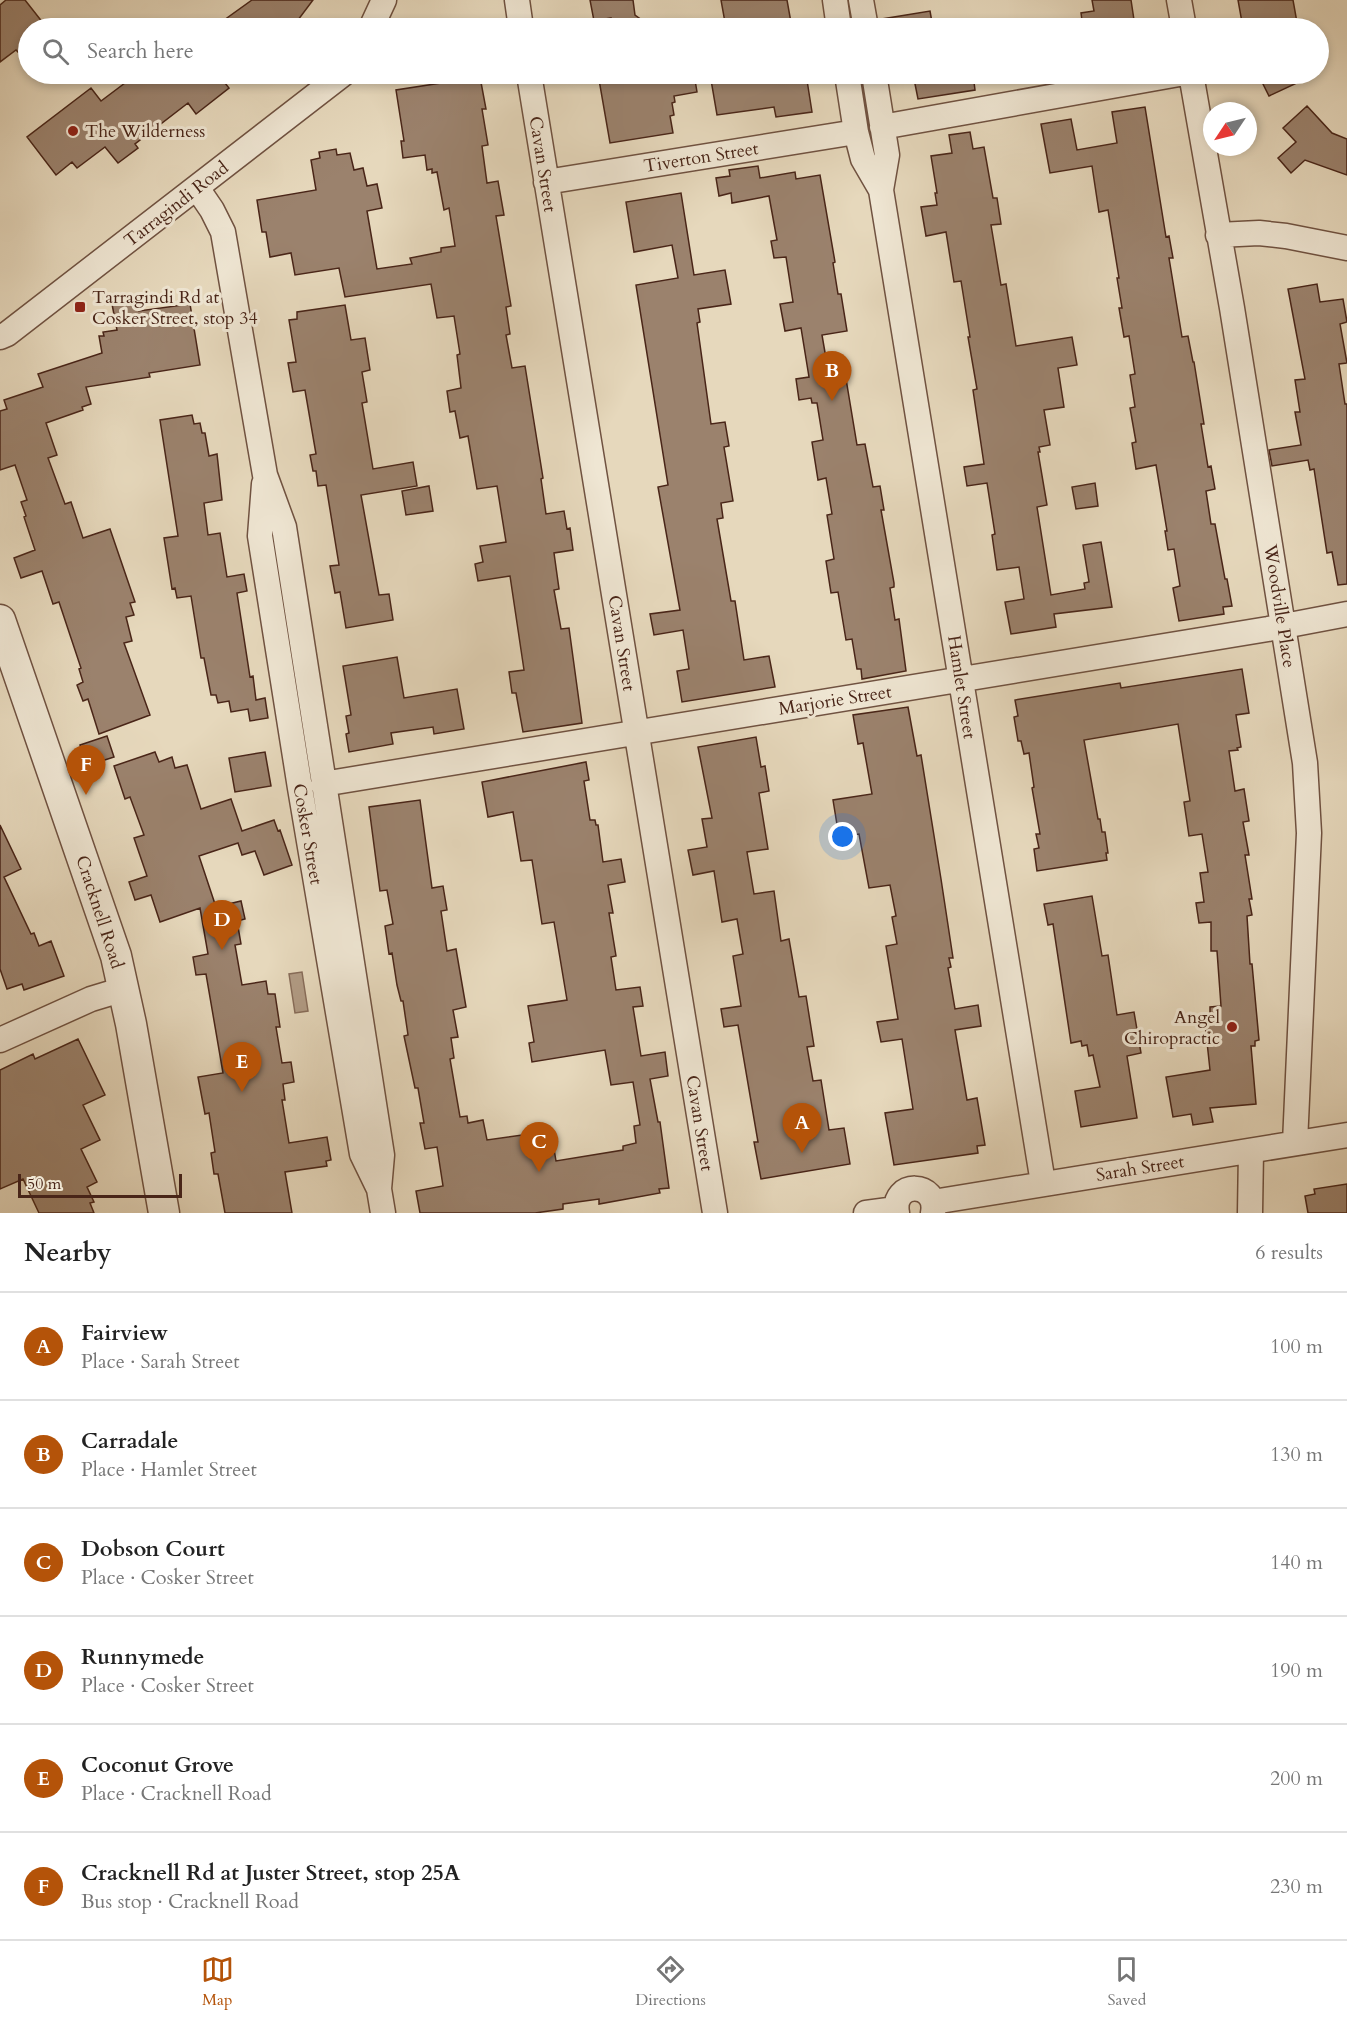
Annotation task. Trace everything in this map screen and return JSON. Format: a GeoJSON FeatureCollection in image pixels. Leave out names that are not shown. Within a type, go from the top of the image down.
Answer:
{"type":"FeatureCollection","features":[{"type":"Feature","properties":{"kind":"street"},"geometry":{"type":"LineString","coordinates":[[376,18],[384,0]]}},
{"type":"Feature","properties":{"kind":"street"},"geometry":{"type":"LineString","coordinates":[[517,0],[520,18]]}},
{"type":"Feature","properties":{"kind":"street"},"geometry":{"type":"LineString","coordinates":[[835,0],[838,18]]}},
{"type":"Feature","properties":{"kind":"street"},"geometry":{"type":"LineString","coordinates":[[861,0],[864,18]]}},
{"type":"Feature","properties":{"kind":"street"},"geometry":{"type":"LineString","coordinates":[[1179,0],[1182,18]]}},
{"type":"Feature","properties":{"kind":"street","name":"Tarragindi Road"},"geometry":{"type":"LineString","coordinates":[[2,338],[330,84]]}},
{"type":"Feature","properties":{"kind":"street","name":"Cavan Street"},"geometry":{"type":"LineString","coordinates":[[531,84],[715,1213]]}},
{"type":"Feature","properties":{"kind":"street","name":"Hamlet Street"},"geometry":{"type":"LineString","coordinates":[[849,84],[863,159],[881,190]]}},
{"type":"Feature","properties":{"kind":"street","name":"Hamlet Street"},"geometry":{"type":"LineString","coordinates":[[876,84],[887,154],[881,190],[1043,1183]]}},
{"type":"Feature","properties":{"kind":"street"},"geometry":{"type":"LineString","coordinates":[[882,127],[1123,84]]}},
{"type":"Feature","properties":{"kind":"street","name":"Woodville Place"},"geometry":{"type":"LineString","coordinates":[[1193,84],[1305,763],[1308,824],[1295,1143]]}},
{"type":"Feature","properties":{"kind":"street","name":"Tiverton Street"},"geometry":{"type":"LineString","coordinates":[[546,182],[856,132]]}},
{"type":"Feature","properties":{"kind":"street","name":"Cosker Street"},"geometry":{"type":"LineString","coordinates":[[196,188],[213,210],[222,232],[265,476],[284,527],[382,1155],[380,1189],[383,1213]]}},
{"type":"Feature","properties":{"kind":"street"},"geometry":{"type":"LineString","coordinates":[[1218,235],[1258,233],[1347,248]]}},
{"type":"Feature","properties":{"kind":"street","name":"Cosker Street"},"geometry":{"type":"LineString","coordinates":[[265,476],[260,536],[300,788],[362,1154],[380,1189]]}},
{"type":"Feature","properties":{"kind":"street","name":"Marjorie Street"},"geometry":{"type":"LineString","coordinates":[[323,784],[1347,614]]}},
{"type":"Feature","properties":{"kind":"street","name":"Cracknell Road"},"geometry":{"type":"LineString","coordinates":[[0,620],[99,904],[124,989],[164,1213]]}},
{"type":"Feature","properties":{"kind":"street"},"geometry":{"type":"LineString","coordinates":[[0,1040],[91,999],[124,989]]}},
{"type":"Feature","properties":{"kind":"street","name":"Sarah Street"},"geometry":{"type":"LineString","coordinates":[[933,1208],[1043,1183],[1347,1135]]}},
{"type":"Feature","properties":{"kind":"street"},"geometry":{"type":"LineString","coordinates":[[1250,1213],[1251,1151]]}},
{"type":"Feature","properties":{"kind":"street"},"geometry":{"type":"LineString","coordinates":[[866,1213],[896,1211],[896,1203],[903,1192],[914,1188],[926,1192],[933,1208]]}},
{"type":"Feature","properties":{"kind":"shaded area"},"geometry":{"type":"Polygon","coordinates":[[[302,972],[308,1011],[295,1013],[289,974],[302,972]]]}},
{"type":"Feature","properties":{"kind":"building"},"geometry":{"type":"Polygon","coordinates":[[[6,0],[25,0],[39,18],[18,18],[18,52],[16,50],[0,62],[0,5],[6,0]]]}},
{"type":"Feature","properties":{"kind":"building"},"geometry":{"type":"Polygon","coordinates":[[[252,0],[313,0],[300,18],[227,18],[252,0]]]}},
{"type":"Feature","properties":{"kind":"building"},"geometry":{"type":"Polygon","coordinates":[[[590,0],[633,0],[635,15],[639,18],[611,18],[593,18],[590,0]]]}},
{"type":"Feature","properties":{"kind":"building"},"geometry":{"type":"Polygon","coordinates":[[[721,0],[787,0],[790,18],[724,18],[721,0]]]}},
{"type":"Feature","properties":{"kind":"building"},"geometry":{"type":"Polygon","coordinates":[[[1092,0],[1131,0],[1134,18],[1082,18],[1081,13],[1094,11],[1092,0]]]}},
{"type":"Feature","properties":{"kind":"building"},"geometry":{"type":"Polygon","coordinates":[[[1238,0],[1293,0],[1296,18],[1241,18],[1238,0]]]}},
{"type":"Feature","properties":{"kind":"building"},"geometry":{"type":"Polygon","coordinates":[[[930,11],[931,18],[888,18],[930,11]]]}},
{"type":"Feature","properties":{"kind":"building"},"geometry":{"type":"Polygon","coordinates":[[[124,84],[226,84],[229,88],[196,114],[188,103],[135,144],[138,148],[118,163],[105,147],[77,168],[72,162],[56,175],[27,137],[91,88],[101,101],[124,84]]]}},
{"type":"Feature","properties":{"kind":"building"},"geometry":{"type":"Polygon","coordinates":[[[435,84],[481,84],[486,109],[482,109],[488,145],[482,146],[487,183],[498,181],[504,215],[496,216],[511,306],[506,307],[510,334],[506,335],[512,368],[525,366],[543,478],[541,479],[546,514],[564,511],[567,529],[570,528],[573,550],[554,553],[559,589],[554,590],[561,629],[569,628],[582,723],[523,732],[516,693],[512,693],[509,672],[524,670],[510,576],[478,581],[475,564],[483,562],[480,546],[506,542],[497,486],[477,489],[468,436],[460,438],[455,411],[450,412],[447,391],[461,388],[457,355],[460,354],[454,316],[437,318],[431,284],[345,297],[339,268],[295,275],[291,253],[270,257],[266,232],[262,232],[257,200],[316,190],[311,160],[320,158],[319,152],[336,149],[337,155],[350,153],[354,170],[363,168],[367,186],[377,184],[382,208],[367,211],[377,269],[412,264],[410,258],[441,252],[441,248],[455,246],[449,208],[444,210],[437,172],[432,173],[432,169],[427,170],[425,155],[403,158],[401,141],[404,141],[396,90],[435,84]]]}},
{"type":"Feature","properties":{"kind":"building"},"geometry":{"type":"Polygon","coordinates":[[[600,84],[696,84],[697,92],[674,96],[675,102],[672,103],[674,115],[670,116],[673,133],[610,143],[600,84]]]}},
{"type":"Feature","properties":{"kind":"building"},"geometry":{"type":"Polygon","coordinates":[[[712,84],[808,84],[812,112],[776,117],[774,107],[717,115],[712,84]]]}},
{"type":"Feature","properties":{"kind":"building"},"geometry":{"type":"Polygon","coordinates":[[[915,84],[974,84],[975,90],[918,99],[915,84]]]}},
{"type":"Feature","properties":{"kind":"building"},"geometry":{"type":"Polygon","coordinates":[[[1263,84],[1295,84],[1269,96],[1263,84]]]}},
{"type":"Feature","properties":{"kind":"building"},"geometry":{"type":"Polygon","coordinates":[[[1307,106],[1332,133],[1347,139],[1347,175],[1305,160],[1291,173],[1278,158],[1296,142],[1283,128],[1307,106]]]}},
{"type":"Feature","properties":{"kind":"building"},"geometry":{"type":"Polygon","coordinates":[[[1145,107],[1166,237],[1169,236],[1173,258],[1169,258],[1182,337],[1188,336],[1194,362],[1208,467],[1211,466],[1215,489],[1206,491],[1211,524],[1215,524],[1232,606],[1223,607],[1224,614],[1179,621],[1173,588],[1180,586],[1174,549],[1168,550],[1156,465],[1136,469],[1132,443],[1136,442],[1130,408],[1135,407],[1130,375],[1135,374],[1129,336],[1124,337],[1119,308],[1122,308],[1117,278],[1119,278],[1108,210],[1099,212],[1092,166],[1050,173],[1041,124],[1071,119],[1077,150],[1117,143],[1112,112],[1145,107]]]}},
{"type":"Feature","properties":{"kind":"building"},"geometry":{"type":"Polygon","coordinates":[[[970,132],[973,149],[984,147],[993,198],[997,198],[1001,224],[991,225],[1001,285],[1006,284],[1016,346],[1072,337],[1077,365],[1058,368],[1064,407],[1044,410],[1050,445],[1039,447],[1040,452],[1038,452],[1047,505],[1037,507],[1051,595],[1085,589],[1084,583],[1089,582],[1083,545],[1101,542],[1112,607],[1054,614],[1056,627],[1011,634],[1005,602],[1024,599],[1019,567],[997,570],[992,535],[995,534],[987,483],[967,486],[964,467],[984,464],[973,390],[977,389],[961,281],[954,282],[946,232],[926,236],[921,207],[937,205],[931,156],[952,153],[949,135],[970,132]]]}},
{"type":"Feature","properties":{"kind":"building"},"geometry":{"type":"Polygon","coordinates":[[[758,166],[760,178],[795,172],[796,179],[820,175],[835,262],[833,263],[838,294],[841,294],[847,331],[822,335],[828,370],[844,367],[857,445],[865,444],[873,487],[880,486],[884,510],[881,510],[894,583],[894,587],[890,588],[895,620],[899,619],[906,671],[862,679],[861,669],[857,669],[852,639],[846,640],[838,592],[831,593],[826,561],[834,559],[827,515],[832,514],[826,478],[818,480],[812,442],[823,440],[817,403],[812,403],[811,398],[799,400],[796,379],[809,377],[801,328],[785,331],[780,304],[793,302],[786,257],[774,258],[771,241],[777,240],[769,196],[732,203],[731,193],[719,196],[716,178],[730,176],[729,170],[758,166]]]}},
{"type":"Feature","properties":{"kind":"building"},"geometry":{"type":"Polygon","coordinates":[[[681,193],[694,275],[725,270],[731,304],[698,309],[700,322],[697,323],[711,424],[725,422],[729,446],[724,447],[733,501],[721,503],[723,518],[717,519],[731,601],[735,601],[744,660],[769,656],[775,687],[682,702],[677,671],[689,669],[683,630],[654,635],[650,614],[680,610],[658,487],[668,485],[636,285],[678,278],[672,245],[634,252],[626,202],[681,193]]]}},
{"type":"Feature","properties":{"kind":"building"},"geometry":{"type":"Polygon","coordinates":[[[1317,284],[1320,302],[1343,299],[1347,322],[1340,324],[1347,363],[1339,364],[1345,404],[1347,404],[1347,584],[1338,585],[1332,552],[1327,553],[1314,469],[1310,470],[1308,460],[1272,466],[1269,450],[1301,445],[1295,412],[1300,412],[1295,380],[1305,379],[1288,289],[1317,284]]]}},
{"type":"Feature","properties":{"kind":"building"},"geometry":{"type":"Polygon","coordinates":[[[137,300],[139,311],[190,304],[200,365],[149,373],[150,377],[86,387],[91,404],[82,407],[83,410],[46,423],[57,455],[48,458],[65,504],[71,502],[83,538],[110,529],[135,602],[130,603],[134,615],[126,617],[132,641],[124,643],[150,715],[99,734],[88,699],[83,701],[77,685],[83,682],[79,669],[81,668],[59,602],[53,604],[42,571],[21,578],[14,558],[35,550],[21,502],[27,500],[15,465],[0,470],[0,411],[7,409],[4,400],[43,387],[38,374],[102,353],[99,336],[104,336],[103,332],[117,330],[112,304],[137,300]]]}},
{"type":"Feature","properties":{"kind":"building"},"geometry":{"type":"Polygon","coordinates":[[[345,305],[351,340],[365,338],[370,370],[362,372],[367,402],[362,403],[373,469],[413,462],[417,486],[361,495],[379,595],[389,594],[393,620],[346,628],[340,592],[335,593],[330,566],[339,565],[326,485],[318,486],[316,471],[313,471],[310,455],[316,454],[305,390],[293,392],[288,363],[296,362],[289,320],[297,319],[297,312],[345,305]]]}},
{"type":"Feature","properties":{"kind":"building"},"geometry":{"type":"Polygon","coordinates":[[[192,415],[194,424],[200,423],[202,433],[205,433],[209,456],[217,454],[222,500],[204,503],[208,535],[220,533],[227,577],[244,574],[247,591],[237,593],[250,677],[253,676],[256,700],[265,698],[268,718],[250,721],[248,709],[231,712],[229,701],[218,703],[216,695],[211,695],[204,658],[201,658],[191,596],[177,598],[175,588],[172,589],[164,538],[178,536],[160,420],[192,415]]]}},
{"type":"Feature","properties":{"kind":"building"},"geometry":{"type":"Polygon","coordinates":[[[1095,483],[1098,506],[1076,509],[1072,487],[1095,483]]]}},
{"type":"Feature","properties":{"kind":"building"},"geometry":{"type":"Polygon","coordinates":[[[429,486],[433,511],[406,515],[402,491],[429,486]]]}},
{"type":"Feature","properties":{"kind":"building"},"geometry":{"type":"Polygon","coordinates":[[[397,657],[404,698],[457,689],[464,729],[434,734],[433,727],[391,733],[393,744],[349,752],[346,716],[351,715],[343,666],[397,657]]]}},
{"type":"Feature","properties":{"kind":"building"},"geometry":{"type":"Polygon","coordinates":[[[1242,669],[1249,713],[1236,715],[1241,747],[1237,748],[1238,750],[1229,751],[1235,791],[1244,789],[1249,821],[1243,822],[1249,855],[1245,855],[1252,899],[1249,899],[1252,915],[1247,916],[1259,1040],[1255,1041],[1255,1046],[1251,1046],[1256,1104],[1210,1108],[1213,1122],[1193,1125],[1191,1114],[1173,1117],[1166,1077],[1210,1070],[1204,1014],[1210,1014],[1210,1007],[1221,1006],[1217,951],[1211,951],[1211,922],[1199,923],[1196,903],[1204,902],[1200,873],[1208,872],[1202,834],[1189,836],[1184,802],[1190,801],[1178,724],[1084,740],[1098,819],[1100,819],[1102,832],[1105,832],[1107,860],[1037,871],[1034,849],[1039,848],[1036,834],[1040,834],[1032,788],[1034,787],[1029,753],[1024,754],[1021,741],[1018,741],[1014,717],[1018,716],[1015,700],[1120,683],[1121,688],[1242,669]]]}},
{"type":"Feature","properties":{"kind":"building"},"geometry":{"type":"Polygon","coordinates":[[[908,707],[917,756],[921,755],[941,879],[953,958],[949,958],[951,967],[948,968],[955,1009],[978,1005],[981,1026],[955,1030],[967,1100],[977,1098],[985,1145],[977,1146],[978,1153],[894,1165],[885,1113],[913,1109],[902,1039],[881,1042],[877,1022],[898,1019],[886,946],[897,944],[892,917],[896,916],[890,885],[869,888],[859,834],[839,837],[833,800],[872,794],[863,743],[858,744],[853,715],[908,707]]]}},
{"type":"Feature","properties":{"kind":"building"},"geometry":{"type":"Polygon","coordinates":[[[107,736],[114,757],[86,766],[80,745],[107,736]]]}},
{"type":"Feature","properties":{"kind":"building"},"geometry":{"type":"Polygon","coordinates":[[[756,737],[761,767],[765,766],[769,791],[759,793],[768,849],[747,852],[754,894],[774,891],[781,941],[789,939],[799,997],[806,996],[814,1046],[807,1047],[813,1081],[821,1080],[829,1130],[844,1128],[850,1164],[761,1179],[754,1142],[758,1142],[738,1025],[724,1027],[721,1009],[741,1006],[733,956],[743,954],[737,919],[722,922],[714,871],[693,875],[688,850],[707,847],[702,819],[712,818],[698,747],[756,737]]]}},
{"type":"Feature","properties":{"kind":"building"},"geometry":{"type":"Polygon","coordinates":[[[155,752],[159,762],[172,757],[175,768],[187,765],[201,809],[231,799],[242,831],[274,820],[278,831],[280,830],[292,865],[264,875],[255,851],[242,855],[238,843],[199,856],[216,907],[241,901],[245,919],[237,921],[241,944],[235,945],[242,985],[266,981],[268,994],[275,994],[280,1027],[276,1027],[282,1063],[291,1062],[294,1082],[283,1084],[285,1100],[282,1100],[289,1143],[327,1137],[331,1160],[326,1161],[327,1166],[285,1172],[292,1213],[225,1213],[218,1174],[214,1174],[211,1153],[215,1152],[209,1113],[205,1114],[198,1077],[223,1073],[206,974],[196,975],[193,957],[208,954],[200,908],[160,922],[151,895],[135,900],[129,882],[147,876],[134,838],[144,835],[130,797],[125,799],[114,766],[155,752]]]}},
{"type":"Feature","properties":{"kind":"building"},"geometry":{"type":"Polygon","coordinates":[[[265,752],[271,786],[235,792],[229,758],[265,752]]]}},
{"type":"Feature","properties":{"kind":"building"},"geometry":{"type":"Polygon","coordinates":[[[586,762],[589,780],[584,781],[590,820],[595,820],[598,825],[603,862],[621,859],[625,882],[608,885],[613,913],[609,913],[616,956],[611,957],[616,990],[640,987],[643,1006],[633,1007],[641,1056],[665,1052],[668,1076],[650,1079],[658,1122],[660,1122],[669,1188],[659,1189],[660,1193],[599,1204],[599,1199],[563,1204],[563,1209],[535,1213],[420,1213],[416,1191],[443,1186],[437,1147],[425,1149],[420,1123],[424,1123],[418,1088],[415,1088],[404,1036],[408,1035],[403,1001],[401,1001],[397,985],[392,953],[389,954],[385,926],[393,924],[387,890],[380,891],[369,807],[420,800],[432,888],[443,886],[447,910],[441,911],[447,951],[456,949],[466,1007],[453,1010],[458,1037],[451,1038],[454,1058],[450,1059],[460,1117],[467,1116],[468,1123],[483,1120],[487,1140],[551,1131],[556,1161],[623,1150],[623,1146],[636,1143],[634,1126],[640,1125],[633,1082],[611,1085],[605,1050],[532,1062],[529,1043],[534,1042],[528,1006],[567,1000],[554,922],[542,924],[532,860],[521,861],[513,812],[488,817],[482,782],[586,762]]]}},
{"type":"Feature","properties":{"kind":"building"},"geometry":{"type":"Polygon","coordinates":[[[0,825],[21,869],[4,877],[39,946],[51,941],[64,976],[24,990],[22,984],[7,989],[0,969],[0,825]]]}},
{"type":"Feature","properties":{"kind":"building"},"geometry":{"type":"Polygon","coordinates":[[[1092,896],[1102,956],[1108,955],[1117,1015],[1134,1012],[1141,1053],[1127,1056],[1137,1118],[1081,1127],[1075,1091],[1100,1087],[1093,1055],[1089,1056],[1087,1045],[1082,1046],[1081,1041],[1071,1043],[1053,924],[1048,925],[1044,904],[1092,896]]]}},
{"type":"Feature","properties":{"kind":"building"},"geometry":{"type":"Polygon","coordinates":[[[78,1039],[105,1095],[83,1105],[100,1140],[81,1149],[97,1182],[87,1187],[94,1202],[90,1203],[94,1213],[39,1213],[23,1179],[0,1189],[0,1070],[33,1054],[35,1059],[78,1039]]]}},
{"type":"Feature","properties":{"kind":"building"},"geometry":{"type":"Polygon","coordinates":[[[1347,1184],[1347,1213],[1308,1213],[1305,1196],[1315,1194],[1314,1189],[1347,1184]]]}},
{"type":"Feature","properties":{"kind":"place","name":"The Wilderness"},"geometry":{"type":"Point","coordinates":[73,131]}},
{"type":"Feature","properties":{"kind":"place","name":"Tarragindi Rd at Cosker Street, stop 34"},"geometry":{"type":"Point","coordinates":[80,307]}},
{"type":"Feature","properties":{"kind":"place","name":"Carradale"},"geometry":{"type":"Point","coordinates":[832,401]}},
{"type":"Feature","properties":{"kind":"place","name":"Cracknell Rd at Juster Street, stop 25A"},"geometry":{"type":"Point","coordinates":[86,795]}},
{"type":"Feature","properties":{"kind":"place","name":"Runnymede"},"geometry":{"type":"Point","coordinates":[222,950]}},
{"type":"Feature","properties":{"kind":"place","name":"Angel Chiropractic"},"geometry":{"type":"Point","coordinates":[1232,1027]}},
{"type":"Feature","properties":{"kind":"place","name":"Coconut Grove"},"geometry":{"type":"Point","coordinates":[242,1092]}},
{"type":"Feature","properties":{"kind":"place","name":"Fairview"},"geometry":{"type":"Point","coordinates":[802,1153]}},
{"type":"Feature","properties":{"kind":"place","name":"Dobson Court"},"geometry":{"type":"Point","coordinates":[539,1172]}}]}
